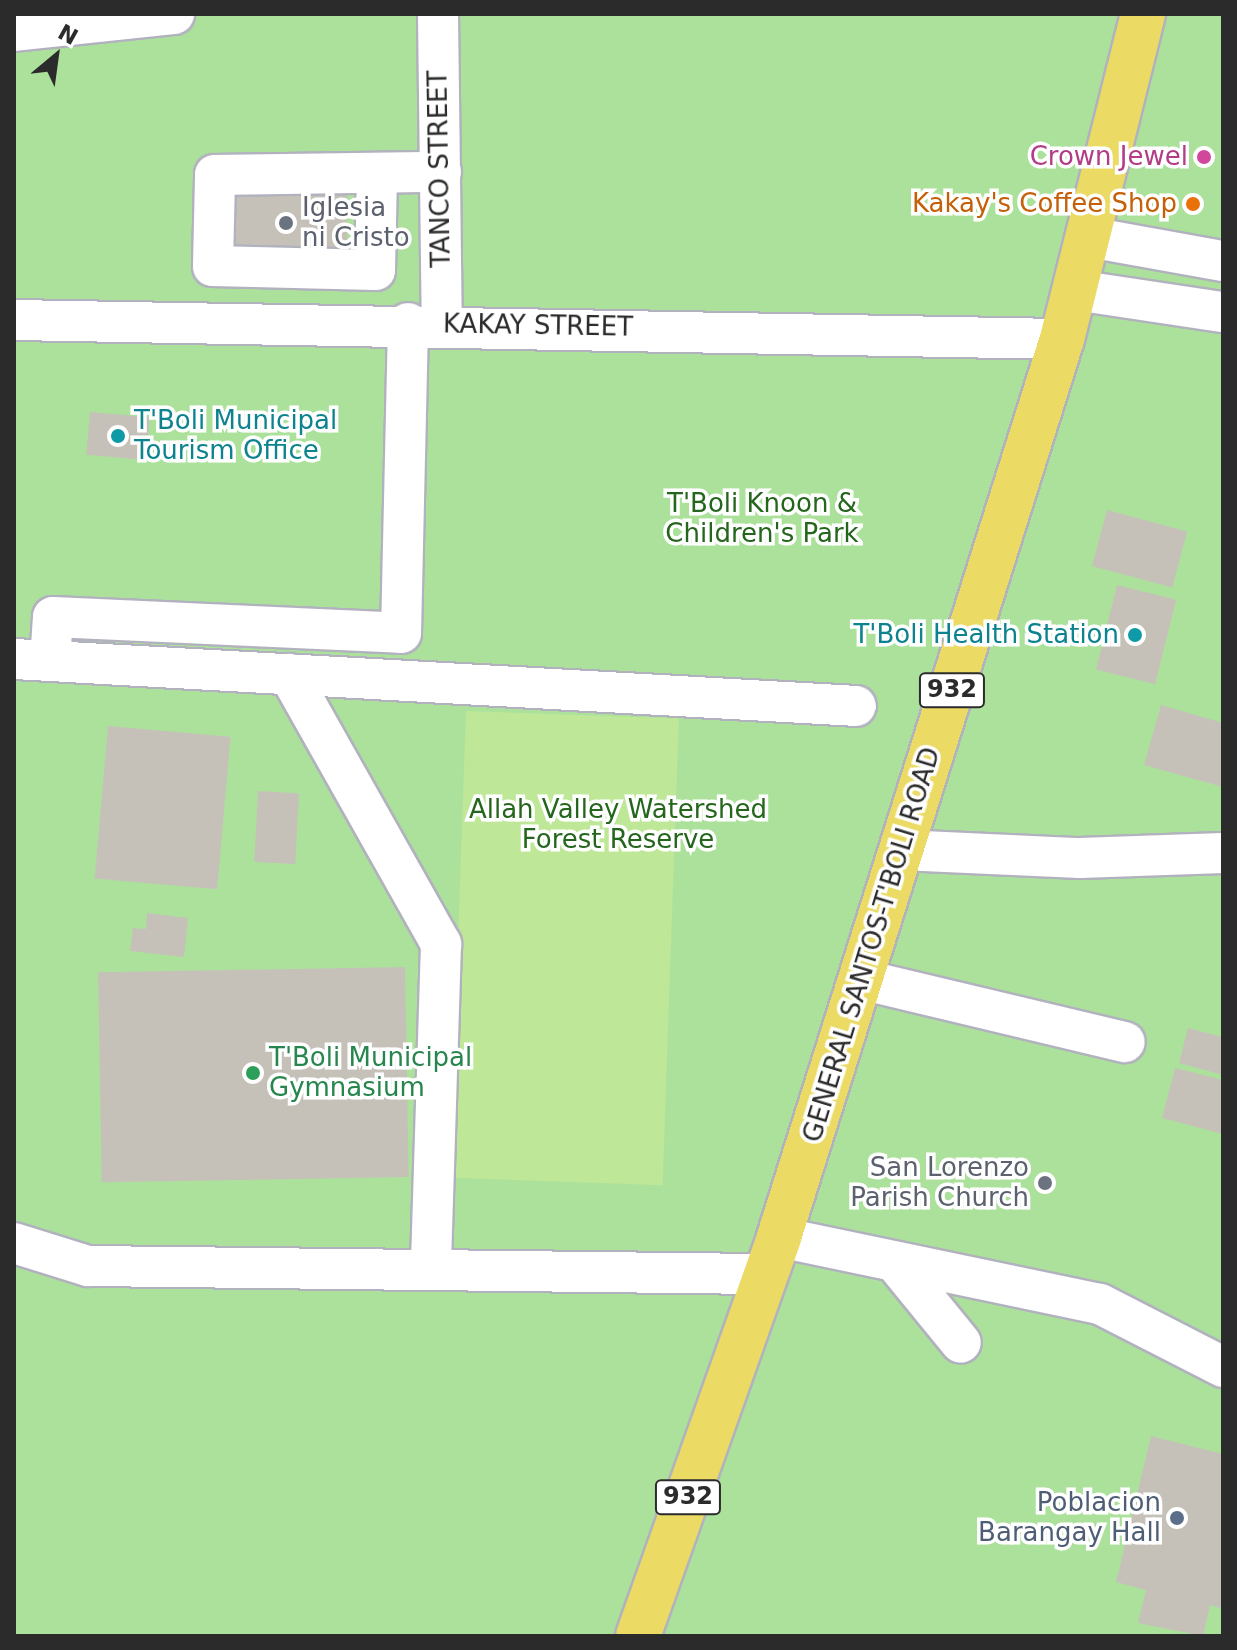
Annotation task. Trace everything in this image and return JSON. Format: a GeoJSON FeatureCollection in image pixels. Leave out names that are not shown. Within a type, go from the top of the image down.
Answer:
{"type":"FeatureCollection","features":[{"type":"Feature","properties":{"kind":"main road","name":"GENERAL SANTOS-T'BOLI ROAD"},"geometry":{"type":"LineString","coordinates":[[638,1636],[773,1255],[1062,339],[1143,14]]}},
{"type":"Feature","properties":{"kind":"street"},"geometry":{"type":"LineString","coordinates":[[14,31],[174,14]]}},
{"type":"Feature","properties":{"kind":"street","name":"TANCO STREET"},"geometry":{"type":"LineString","coordinates":[[32,660],[53,617],[401,633],[425,324],[441,172],[438,14]]}},
{"type":"Feature","properties":{"kind":"street"},"geometry":{"type":"LineString","coordinates":[[377,174],[375,270],[213,266],[215,175],[441,172]]}},
{"type":"Feature","properties":{"kind":"street"},"geometry":{"type":"LineString","coordinates":[[1089,237],[1223,261]]}},
{"type":"Feature","properties":{"kind":"street"},"geometry":{"type":"LineString","coordinates":[[1075,290],[1223,312]]}},
{"type":"Feature","properties":{"kind":"street","name":"KAKAY STREET"},"geometry":{"type":"LineString","coordinates":[[14,320],[425,324],[1062,339]]}},
{"type":"Feature","properties":{"kind":"street"},"geometry":{"type":"LineString","coordinates":[[32,660],[856,706]]}},
{"type":"Feature","properties":{"kind":"street"},"geometry":{"type":"LineString","coordinates":[[289,674],[441,944],[431,1266]]}},
{"type":"Feature","properties":{"kind":"street"},"geometry":{"type":"LineString","coordinates":[[901,850],[1080,858],[1223,853]]}},
{"type":"Feature","properties":{"kind":"street"},"geometry":{"type":"LineString","coordinates":[[860,979],[1125,1042]]}},
{"type":"Feature","properties":{"kind":"street"},"geometry":{"type":"LineString","coordinates":[[14,1243],[88,1266],[431,1266],[773,1255],[895,1262],[1100,1304],[1223,1367]]}},
{"type":"Feature","properties":{"kind":"street"},"geometry":{"type":"LineString","coordinates":[[895,1262],[961,1343]]}},
{"type":"Feature","properties":{"kind":"green space","name":"Allah Valley Watershed Forest Reserve"},"geometry":{"type":"Polygon","coordinates":[[[14,14],[1223,14],[1223,1636],[14,1636],[14,14]]]}},
{"type":"Feature","properties":{"kind":"green space"},"geometry":{"type":"Polygon","coordinates":[[[466,711],[679,718],[663,1185],[450,1178],[466,711]]]}},
{"type":"Feature","properties":{"kind":"building","name":"Iglesia ni Cristo"},"geometry":{"type":"Polygon","coordinates":[[[225,192],[347,192],[347,254],[225,254],[225,192]]]}},
{"type":"Feature","properties":{"kind":"building","name":"T'Boli Municipal Tourism Office"},"geometry":{"type":"Polygon","coordinates":[[[90,412],[150,417],[146,460],[86,455],[90,412]]]}},
{"type":"Feature","properties":{"kind":"building"},"geometry":{"type":"Polygon","coordinates":[[[1107,510],[1187,531],[1172,588],[1092,566],[1107,510]]]}},
{"type":"Feature","properties":{"kind":"building","name":"T'Boli Health Station"},"geometry":{"type":"Polygon","coordinates":[[[1117,585],[1176,600],[1155,684],[1096,669],[1117,585]]]}},
{"type":"Feature","properties":{"kind":"building"},"geometry":{"type":"Polygon","coordinates":[[[1161,705],[1223,723],[1223,787],[1144,765],[1161,705]]]}},
{"type":"Feature","properties":{"kind":"building"},"geometry":{"type":"Polygon","coordinates":[[[108,726],[231,737],[217,889],[95,878],[108,726]]]}},
{"type":"Feature","properties":{"kind":"building"},"geometry":{"type":"Polygon","coordinates":[[[258,791],[299,793],[295,864],[254,862],[258,791]]]}},
{"type":"Feature","properties":{"kind":"building"},"geometry":{"type":"Polygon","coordinates":[[[147,913],[188,918],[184,957],[130,951],[133,928],[146,929],[147,913]]]}},
{"type":"Feature","properties":{"kind":"building","name":"T'Boli Municipal Gymnasium"},"geometry":{"type":"Polygon","coordinates":[[[405,967],[409,1177],[102,1182],[98,972],[405,967]]]}},
{"type":"Feature","properties":{"kind":"building"},"geometry":{"type":"Polygon","coordinates":[[[1188,1028],[1223,1037],[1223,1075],[1179,1063],[1188,1028]]]}},
{"type":"Feature","properties":{"kind":"building"},"geometry":{"type":"Polygon","coordinates":[[[1175,1068],[1223,1080],[1223,1134],[1162,1118],[1175,1068]]]}},
{"type":"Feature","properties":{"kind":"building","name":"Poblacion Barangay Hall"},"geometry":{"type":"Polygon","coordinates":[[[1151,1436],[1223,1454],[1223,1609],[1210,1605],[1203,1636],[1138,1623],[1146,1590],[1116,1582],[1151,1436]]]}},
{"type":"Feature","properties":{"kind":"place","name":"Crown Jewel"},"geometry":{"type":"Point","coordinates":[1204,157]}},
{"type":"Feature","properties":{"kind":"place","name":"Kakay's Coffee Shop"},"geometry":{"type":"Point","coordinates":[1193,204]}},
{"type":"Feature","properties":{"kind":"place","name":"Iglesia ni Cristo"},"geometry":{"type":"Point","coordinates":[286,223]}},
{"type":"Feature","properties":{"kind":"place","name":"T'Boli Municipal Tourism Office"},"geometry":{"type":"Point","coordinates":[118,436]}},
{"type":"Feature","properties":{"kind":"place","name":"T'Boli Health Station"},"geometry":{"type":"Point","coordinates":[1135,635]}},
{"type":"Feature","properties":{"kind":"place","name":"T'Boli Municipal Gymnasium"},"geometry":{"type":"Point","coordinates":[253,1073]}},
{"type":"Feature","properties":{"kind":"place","name":"San Lorenzo Parish Church"},"geometry":{"type":"Point","coordinates":[1045,1183]}},
{"type":"Feature","properties":{"kind":"place","name":"Poblacion Barangay Hall"},"geometry":{"type":"Point","coordinates":[1177,1518]}},
{"type":"Feature","properties":{"kind":"park label","name":"T'Boli Knoon & Children's Park"},"geometry":{"type":"Point","coordinates":[762,519]}}]}
